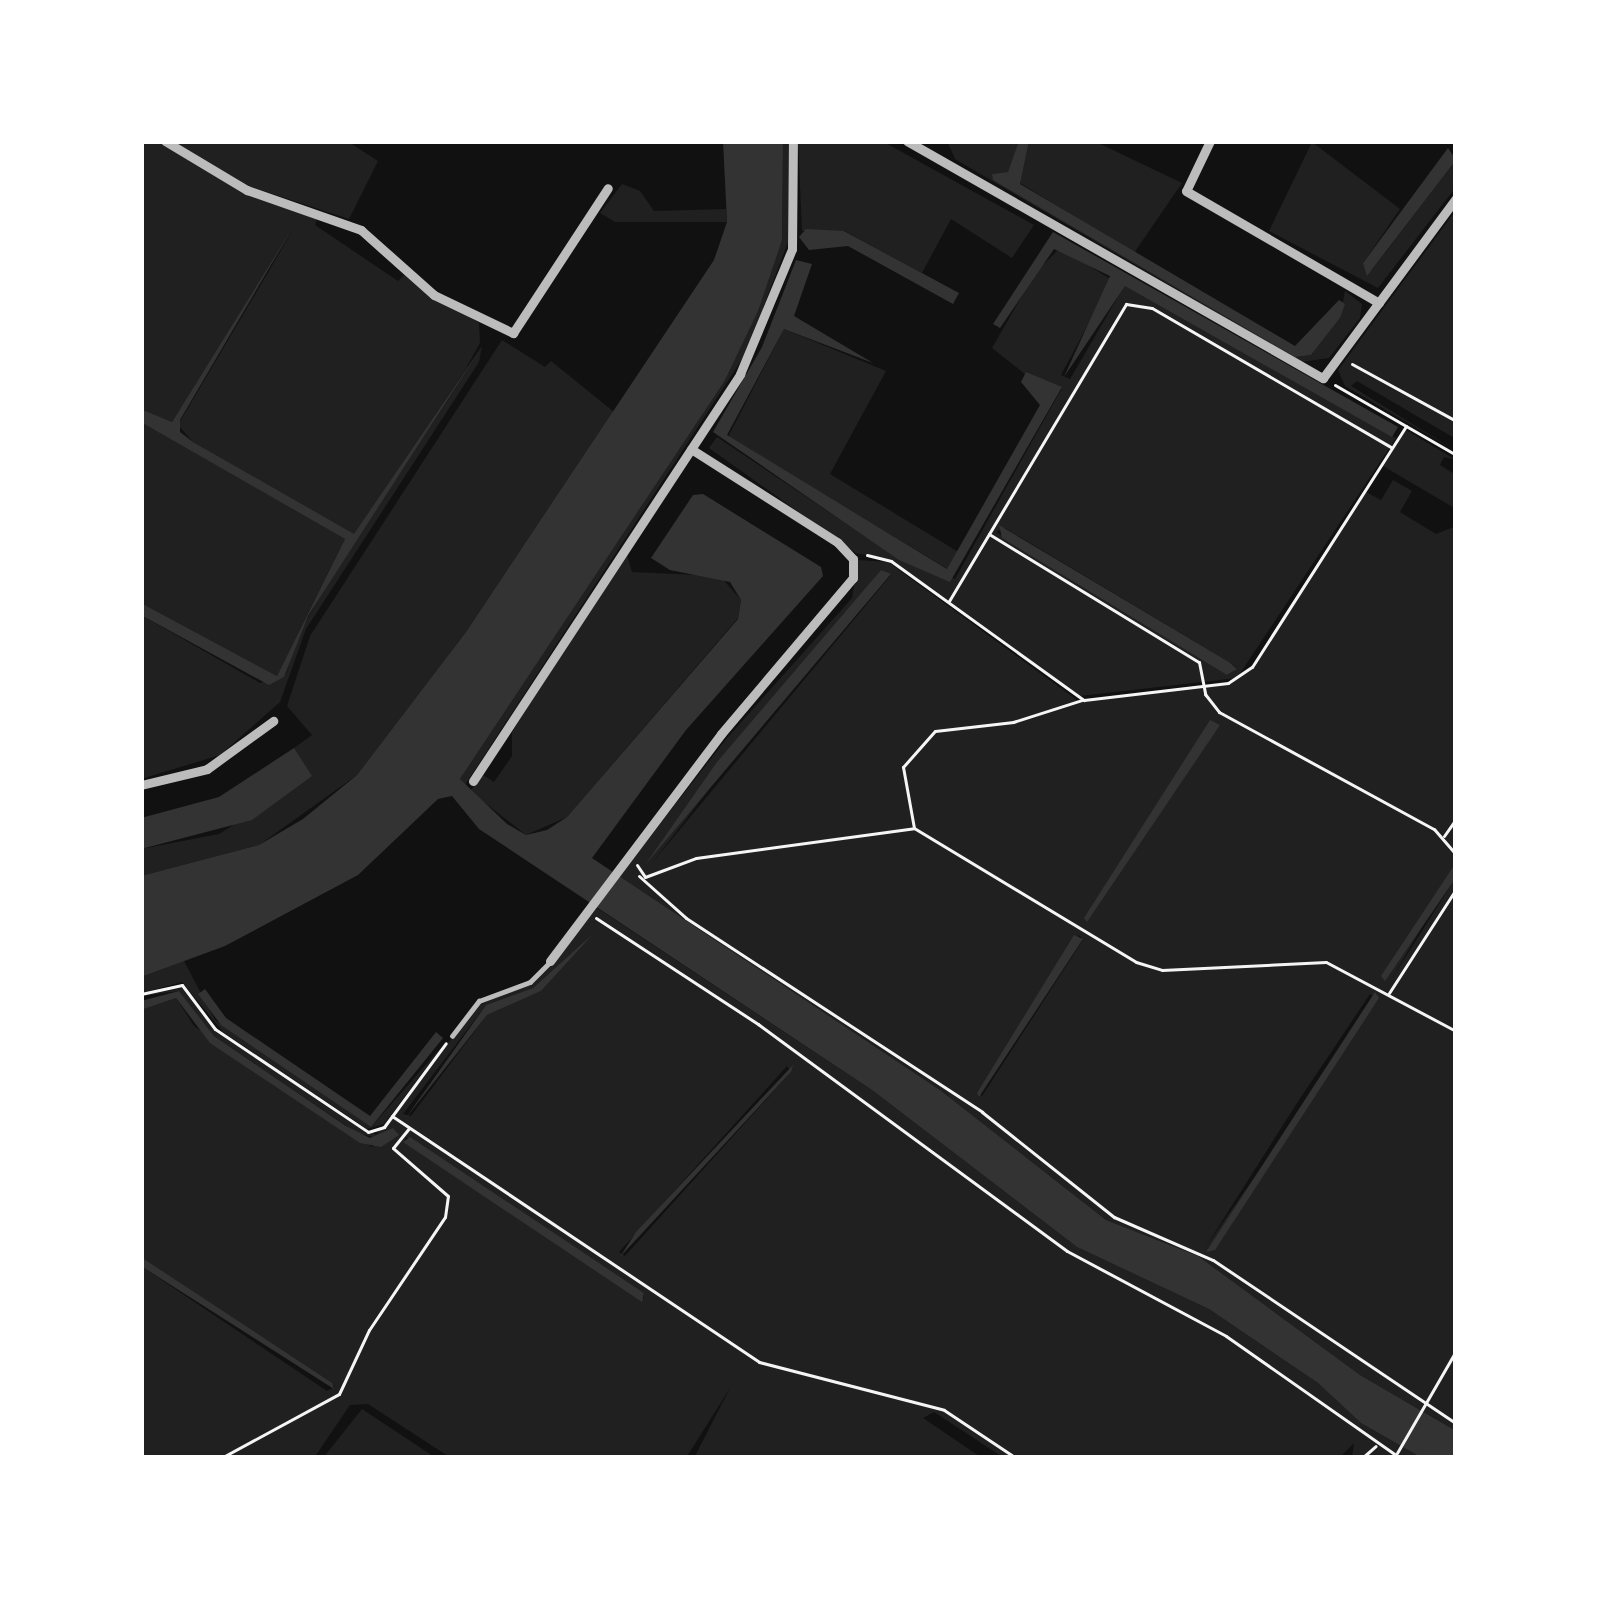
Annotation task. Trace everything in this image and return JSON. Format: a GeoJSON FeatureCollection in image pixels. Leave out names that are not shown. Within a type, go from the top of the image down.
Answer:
{"type":"FeatureCollection","features":[{"type":"Feature","properties":{"kind":"street"},"geometry":{"type":"LineString","coordinates":[[165,141],[247,190],[361,230],[434,295],[513,333],[608,188]]}},
{"type":"Feature","properties":{"kind":"street"},"geometry":{"type":"LineString","coordinates":[[473,781],[740,374],[790,259],[793,141]]}},
{"type":"Feature","properties":{"kind":"street"},"geometry":{"type":"LineString","coordinates":[[907,141],[932,146],[1323,378],[1456,198]]}},
{"type":"Feature","properties":{"kind":"street"},"geometry":{"type":"LineString","coordinates":[[1210,141],[1186,191],[1379,303]]}},
{"type":"Feature","properties":{"kind":"street"},"geometry":{"type":"LineString","coordinates":[[550,962],[721,734],[843,599],[853,559],[691,449]]}},
{"type":"Feature","properties":{"kind":"street"},"geometry":{"type":"LineString","coordinates":[[141,784],[207,769],[273,721]]}},
{"type":"Feature","properties":{"kind":"lane"},"geometry":{"type":"LineString","coordinates":[[452,1036],[479,1001],[530,982],[550,962]]}},
{"type":"Feature","properties":{"kind":"path"},"geometry":{"type":"LineString","coordinates":[[948,602],[1118,310],[1136,302],[1392,448]]}},
{"type":"Feature","properties":{"kind":"path"},"geometry":{"type":"LineString","coordinates":[[1340,356],[1456,421]]}},
{"type":"Feature","properties":{"kind":"path"},"geometry":{"type":"LineString","coordinates":[[1323,378],[1456,455]]}},
{"type":"Feature","properties":{"kind":"path"},"geometry":{"type":"LineString","coordinates":[[914,828],[903,767],[935,731],[1013,722],[1084,700],[1236,681],[1252,667],[1406,426]]}},
{"type":"Feature","properties":{"kind":"path"},"geometry":{"type":"LineString","coordinates":[[988,533],[1199,662],[1203,686],[1219,712],[1444,836],[1456,854]]}},
{"type":"Feature","properties":{"kind":"path"},"geometry":{"type":"LineString","coordinates":[[853,559],[884,557],[1084,700]]}},
{"type":"Feature","properties":{"kind":"path"},"geometry":{"type":"LineString","coordinates":[[1444,836],[1456,819]]}},
{"type":"Feature","properties":{"kind":"path"},"geometry":{"type":"LineString","coordinates":[[639,876],[797,841],[914,828],[1136,962],[1162,970],[1326,962],[1456,1031]]}},
{"type":"Feature","properties":{"kind":"path"},"geometry":{"type":"LineString","coordinates":[[631,853],[639,876],[686,918],[952,1090],[1114,1217],[1213,1260],[1456,1423]]}},
{"type":"Feature","properties":{"kind":"path"},"geometry":{"type":"LineString","coordinates":[[1389,993],[1456,889]]}},
{"type":"Feature","properties":{"kind":"path"},"geometry":{"type":"LineString","coordinates":[[590,911],[758,1024],[1067,1251],[1226,1336],[1398,1456],[1456,1351]]}},
{"type":"Feature","properties":{"kind":"path"},"geometry":{"type":"LineString","coordinates":[[141,994],[178,982],[215,1029],[364,1130],[379,1131],[452,1036]]}},
{"type":"Feature","properties":{"kind":"path"},"geometry":{"type":"LineString","coordinates":[[392,1116],[759,1362],[944,1410],[1016,1458]]}},
{"type":"Feature","properties":{"kind":"path"},"geometry":{"type":"LineString","coordinates":[[221,1458],[339,1394],[369,1330],[445,1217],[448,1196],[393,1148],[410,1128]]}},
{"type":"Feature","properties":{"kind":"path"},"geometry":{"type":"LineString","coordinates":[[1362,1458],[1378,1445]]}},
{"type":"Feature","properties":{"kind":"shaded area"},"geometry":{"type":"Polygon","coordinates":[[[141,141],[158,141],[246,193],[318,215],[315,225],[398,281],[404,275],[479,323],[480,343],[465,370],[354,535],[193,442],[178,425],[293,230],[172,422],[141,409],[141,141]]]}},
{"type":"Feature","properties":{"kind":"shaded area"},"geometry":{"type":"Polygon","coordinates":[[[172,141],[347,141],[378,161],[349,219],[249,186],[172,141]]]}},
{"type":"Feature","properties":{"kind":"shaded area"},"geometry":{"type":"Polygon","coordinates":[[[723,141],[783,141],[782,240],[758,311],[724,382],[460,779],[507,824],[526,835],[547,830],[567,817],[738,619],[741,600],[730,582],[670,570],[651,558],[693,495],[703,494],[821,567],[823,576],[686,730],[592,858],[940,1090],[1106,1220],[1198,1256],[1360,1375],[1456,1431],[1456,1458],[1422,1458],[1361,1423],[1318,1383],[1209,1309],[1077,1247],[872,1090],[479,829],[452,796],[438,799],[358,875],[225,946],[141,977],[141,876],[259,845],[303,819],[357,775],[466,632],[714,260],[727,222],[723,141]]]}},
{"type":"Feature","properties":{"kind":"shaded area"},"geometry":{"type":"Polygon","coordinates":[[[783,141],[789,141],[788,242],[746,353],[465,785],[460,779],[724,382],[782,240],[783,141]]]}},
{"type":"Feature","properties":{"kind":"shaded area"},"geometry":{"type":"Polygon","coordinates":[[[798,141],[882,141],[1034,225],[1012,258],[951,219],[922,273],[845,231],[802,231],[798,141]]]}},
{"type":"Feature","properties":{"kind":"shaded area"},"geometry":{"type":"Polygon","coordinates":[[[947,141],[1019,141],[1009,172],[992,174],[1295,357],[1311,355],[1340,318],[1345,291],[1362,304],[1360,318],[1329,358],[1301,362],[955,159],[947,141]]]}},
{"type":"Feature","properties":{"kind":"shaded area"},"geometry":{"type":"Polygon","coordinates":[[[1019,141],[1029,141],[1020,184],[1295,346],[1339,300],[1345,304],[1340,318],[1311,355],[1295,357],[993,180],[992,174],[1008,172],[1019,141]]]}},
{"type":"Feature","properties":{"kind":"shaded area"},"geometry":{"type":"Polygon","coordinates":[[[1029,141],[1094,141],[1182,183],[1134,253],[1020,183],[1029,141]]]}},
{"type":"Feature","properties":{"kind":"shaded area"},"geometry":{"type":"Polygon","coordinates":[[[1312,142],[1400,209],[1363,263],[1372,270],[1456,160],[1456,187],[1378,288],[1269,231],[1312,142]]]}},
{"type":"Feature","properties":{"kind":"shaded area"},"geometry":{"type":"Polygon","coordinates":[[[1448,148],[1456,160],[1367,276],[1363,263],[1448,148]]]}},
{"type":"Feature","properties":{"kind":"shaded area"},"geometry":{"type":"Polygon","coordinates":[[[622,184],[640,191],[654,211],[726,209],[727,222],[615,222],[600,213],[622,184]]]}},
{"type":"Feature","properties":{"kind":"shaded area"},"geometry":{"type":"Polygon","coordinates":[[[1456,210],[1456,439],[1357,381],[1351,386],[1456,451],[1345,386],[1338,370],[1456,210]]]}},
{"type":"Feature","properties":{"kind":"shaded area"},"geometry":{"type":"Polygon","coordinates":[[[292,229],[180,420],[180,432],[193,442],[354,534],[482,346],[308,616],[284,677],[269,685],[141,615],[141,603],[277,676],[345,539],[141,422],[141,409],[172,422],[292,229]]]}},
{"type":"Feature","properties":{"kind":"shaded area"},"geometry":{"type":"Polygon","coordinates":[[[806,229],[844,231],[959,293],[953,304],[848,246],[809,250],[799,237],[806,229]]]}},
{"type":"Feature","properties":{"kind":"shaded area"},"geometry":{"type":"Polygon","coordinates":[[[1053,232],[1398,427],[1392,437],[1125,286],[1064,377],[1110,276],[1054,249],[1000,328],[993,324],[1053,232]]]}},
{"type":"Feature","properties":{"kind":"shaded area"},"geometry":{"type":"Polygon","coordinates":[[[1060,248],[1112,280],[1061,375],[1070,379],[1125,285],[1396,438],[1237,678],[1080,696],[891,560],[856,553],[709,448],[717,437],[893,555],[955,579],[1062,388],[1025,374],[992,348],[1035,273],[1060,248]],[[1005,528],[996,532],[1228,675],[1237,668],[1005,528]]]}},
{"type":"Feature","properties":{"kind":"shaded area"},"geometry":{"type":"Polygon","coordinates":[[[796,260],[812,264],[794,316],[873,363],[784,329],[727,435],[947,569],[1040,405],[1021,382],[1026,372],[1062,387],[950,582],[899,560],[713,432],[762,347],[796,260]]]}},
{"type":"Feature","properties":{"kind":"shaded area"},"geometry":{"type":"Polygon","coordinates":[[[784,329],[886,371],[830,474],[960,553],[948,569],[728,437],[784,329]]]}},
{"type":"Feature","properties":{"kind":"shaded area"},"geometry":{"type":"Polygon","coordinates":[[[502,340],[545,367],[551,361],[614,412],[466,632],[357,775],[259,845],[141,876],[141,849],[219,834],[311,776],[294,748],[312,735],[287,706],[310,636],[502,340]]]}},
{"type":"Feature","properties":{"kind":"shaded area"},"geometry":{"type":"Polygon","coordinates":[[[482,346],[479,362],[306,629],[280,702],[220,755],[141,779],[141,615],[260,683],[286,674],[300,631],[356,536],[482,346]]]}},
{"type":"Feature","properties":{"kind":"shaded area"},"geometry":{"type":"Polygon","coordinates":[[[141,421],[345,539],[277,676],[141,603],[141,421]]]}},
{"type":"Feature","properties":{"kind":"shaded area"},"geometry":{"type":"Polygon","coordinates":[[[1406,430],[1456,460],[1444,457],[1440,465],[1456,475],[1456,509],[1383,466],[1406,430]]]}},
{"type":"Feature","properties":{"kind":"shaded area"},"geometry":{"type":"Polygon","coordinates":[[[1393,480],[1412,491],[1400,512],[1436,534],[1456,526],[1456,869],[1391,980],[1456,877],[1456,1431],[1360,1375],[1198,1256],[1106,1220],[940,1090],[619,877],[727,738],[852,598],[858,560],[888,562],[1077,700],[1230,685],[1259,660],[1366,492],[1381,500],[1393,480]],[[881,570],[808,662],[652,863],[891,575],[881,570]],[[1079,935],[978,1093],[982,1096],[1083,940],[1079,935]],[[1370,994],[1205,1248],[1379,998],[1370,994]]]}},
{"type":"Feature","properties":{"kind":"shaded area"},"geometry":{"type":"Polygon","coordinates":[[[999,525],[1237,669],[1227,675],[1002,538],[999,525]]]}},
{"type":"Feature","properties":{"kind":"shaded area"},"geometry":{"type":"Polygon","coordinates":[[[626,551],[632,572],[720,576],[741,600],[738,618],[567,817],[526,835],[470,791],[483,775],[494,782],[512,756],[512,732],[626,551]]]}},
{"type":"Feature","properties":{"kind":"shaded area"},"geometry":{"type":"Polygon","coordinates":[[[881,570],[891,574],[645,865],[717,762],[881,570]]]}},
{"type":"Feature","properties":{"kind":"shaded area"},"geometry":{"type":"Polygon","coordinates":[[[1210,720],[1220,725],[1087,922],[1084,918],[1210,720]]]}},
{"type":"Feature","properties":{"kind":"shaded area"},"geometry":{"type":"Polygon","coordinates":[[[294,748],[312,776],[252,820],[141,849],[141,818],[219,797],[294,748]]]}},
{"type":"Feature","properties":{"kind":"shaded area"},"geometry":{"type":"Polygon","coordinates":[[[1453,867],[1455,879],[1385,981],[1381,976],[1453,867]]]}},
{"type":"Feature","properties":{"kind":"shaded area"},"geometry":{"type":"Polygon","coordinates":[[[597,908],[872,1090],[1077,1247],[1209,1309],[1318,1383],[1361,1423],[1422,1458],[1352,1458],[1354,1443],[1339,1458],[1004,1458],[934,1412],[923,1418],[982,1458],[694,1458],[730,1388],[686,1458],[451,1458],[368,1404],[350,1405],[314,1458],[141,1458],[141,1266],[327,1391],[335,1387],[141,1257],[141,1010],[176,998],[194,1026],[372,1147],[390,1132],[377,1138],[357,1133],[214,1036],[179,991],[141,996],[182,988],[217,1033],[376,1135],[477,1006],[537,979],[597,908]],[[596,931],[533,988],[486,1005],[403,1114],[411,1116],[487,1015],[541,991],[596,931]],[[787,1066],[619,1252],[625,1256],[791,1072],[787,1066]],[[406,1137],[404,1142],[644,1298],[644,1293],[406,1137]]]}},
{"type":"Feature","properties":{"kind":"shaded area"},"geometry":{"type":"Polygon","coordinates":[[[596,931],[541,991],[487,1015],[405,1119],[486,1005],[533,988],[596,931]]]}},
{"type":"Feature","properties":{"kind":"shaded area"},"geometry":{"type":"Polygon","coordinates":[[[1074,935],[1083,939],[979,1097],[977,1093],[1074,935]]]}},
{"type":"Feature","properties":{"kind":"shaded area"},"geometry":{"type":"Polygon","coordinates":[[[184,961],[215,1020],[371,1127],[445,1043],[384,1124],[367,1129],[223,1032],[182,982],[141,993],[141,977],[184,961]]]}},
{"type":"Feature","properties":{"kind":"shaded area"},"geometry":{"type":"Polygon","coordinates":[[[205,989],[226,1018],[370,1116],[436,1032],[443,1038],[371,1127],[221,1025],[198,994],[205,989]]]}},
{"type":"Feature","properties":{"kind":"shaded area"},"geometry":{"type":"Polygon","coordinates":[[[179,991],[214,1036],[346,1126],[370,1138],[393,1128],[399,1135],[381,1147],[360,1143],[210,1043],[176,998],[141,1010],[141,1001],[179,991]]]}},
{"type":"Feature","properties":{"kind":"shaded area"},"geometry":{"type":"Polygon","coordinates":[[[1375,992],[1379,998],[1215,1250],[1206,1252],[1375,992]]]}},
{"type":"Feature","properties":{"kind":"shaded area"},"geometry":{"type":"Polygon","coordinates":[[[793,1065],[791,1072],[620,1257],[636,1232],[793,1065]]]}},
{"type":"Feature","properties":{"kind":"shaded area"},"geometry":{"type":"Polygon","coordinates":[[[410,1137],[644,1293],[642,1302],[403,1142],[410,1137]]]}},
{"type":"Feature","properties":{"kind":"shaded area"},"geometry":{"type":"Polygon","coordinates":[[[141,1257],[332,1383],[334,1389],[141,1266],[141,1257]]]}},
{"type":"Feature","properties":{"kind":"shaded area"},"geometry":{"type":"Polygon","coordinates":[[[362,1409],[436,1458],[323,1458],[362,1409]]]}}]}
